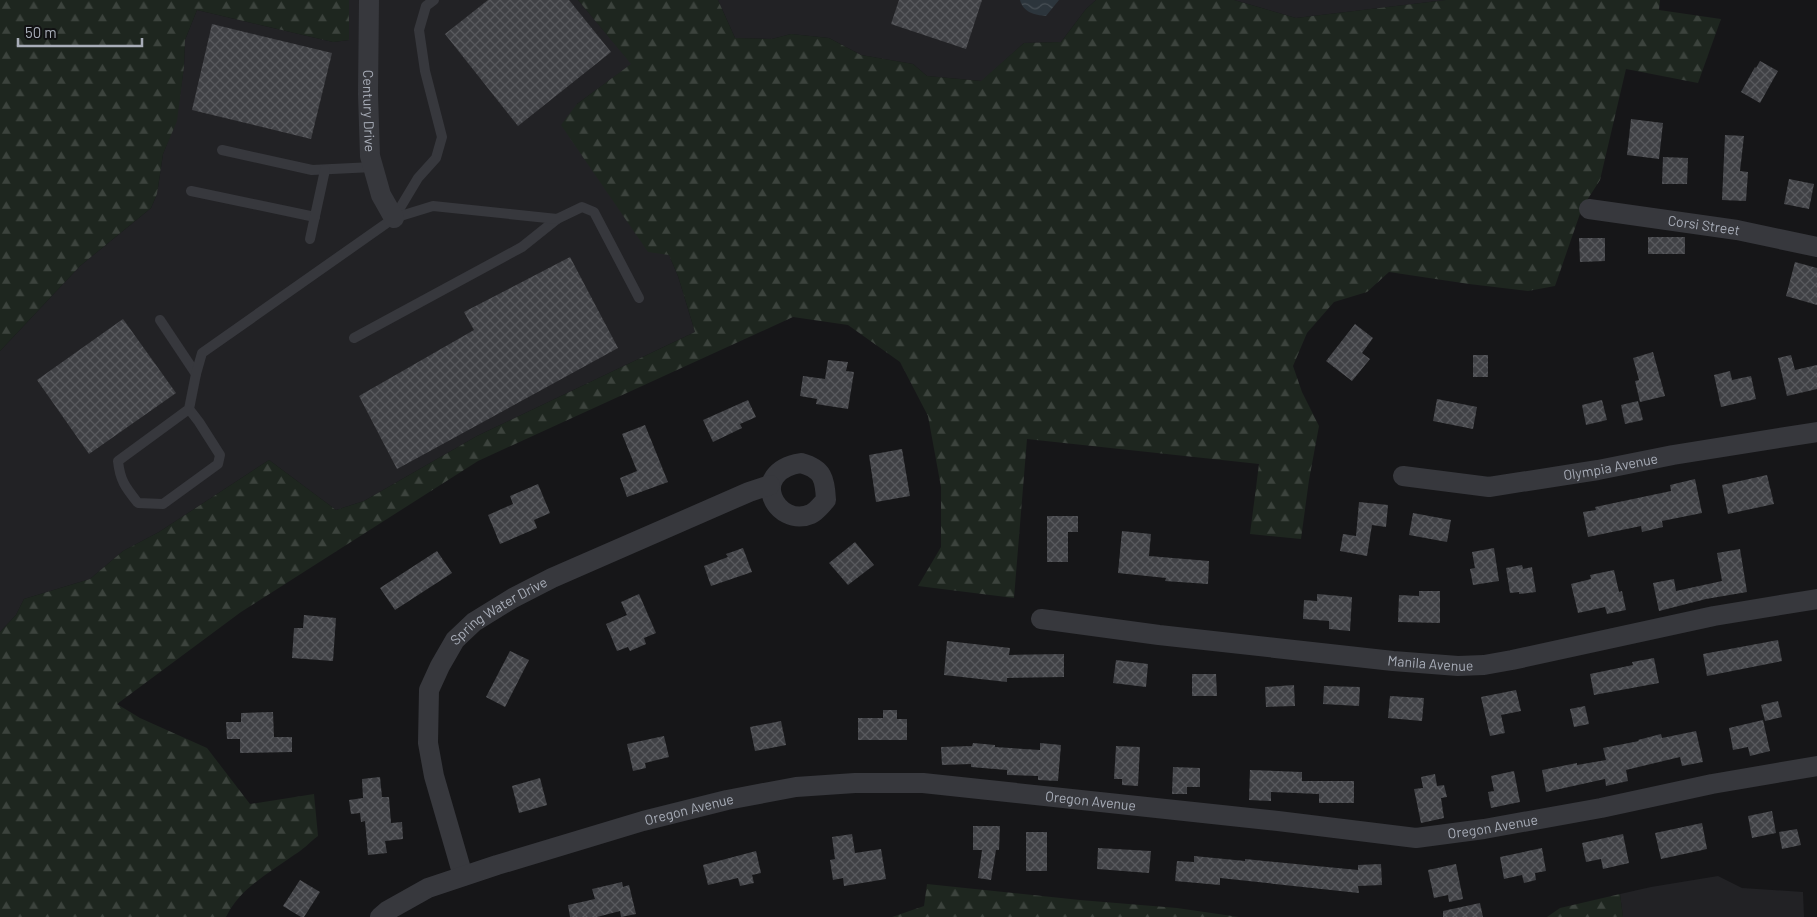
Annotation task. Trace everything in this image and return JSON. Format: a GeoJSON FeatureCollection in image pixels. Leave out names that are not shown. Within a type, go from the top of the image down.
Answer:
{"type":"FeatureCollection","features":[{"type":"Feature","properties":{"kind":"street","name":"Century Drive"},"geometry":{"type":"LineString","coordinates":[[369,0],[368,94],[370,156],[381,195],[394,218]]}},
{"type":"Feature","properties":{"kind":"street","name":"Corsi Street"},"geometry":{"type":"LineString","coordinates":[[1589,209],[1737,230],[1817,246]]}},
{"type":"Feature","properties":{"kind":"street","name":"Olympia Avenue"},"geometry":{"type":"LineString","coordinates":[[1403,476],[1489,487],[1817,432]]}},
{"type":"Feature","properties":{"kind":"street","name":"Spring Water Drive"},"geometry":{"type":"LineString","coordinates":[[463,876],[434,776],[428,736],[429,690],[455,640],[474,622],[513,598],[552,578],[748,492],[770,485]]}},
{"type":"Feature","properties":{"kind":"street","name":"Manila Avenue"},"geometry":{"type":"LineString","coordinates":[[1041,619],[1159,635],[1393,661],[1458,666],[1484,665],[1512,660],[1714,616],[1817,599]]}},
{"type":"Feature","properties":{"kind":"street","name":"Oregon Avenue"},"geometry":{"type":"LineString","coordinates":[[380,917],[387,911],[428,888],[463,876],[643,821],[727,800],[796,787],[855,783],[923,784],[1278,821],[1416,838],[1484,829],[1602,808],[1712,784],[1817,766]]}},
{"type":"Feature","properties":{"kind":"lane"},"geometry":{"type":"LineString","coordinates":[[394,218],[418,178],[436,158],[442,137],[425,71],[419,30],[426,6],[434,0]]}},
{"type":"Feature","properties":{"kind":"lane"},"geometry":{"type":"LineString","coordinates":[[222,150],[312,170],[373,167]]}},
{"type":"Feature","properties":{"kind":"lane"},"geometry":{"type":"LineString","coordinates":[[310,239],[325,170]]}},
{"type":"Feature","properties":{"kind":"lane"},"geometry":{"type":"LineString","coordinates":[[191,191],[315,217]]}},
{"type":"Feature","properties":{"kind":"lane"},"geometry":{"type":"LineString","coordinates":[[189,409],[220,455],[218,464],[163,504],[138,503],[125,487],[118,461],[189,409],[202,353],[394,218],[434,206],[557,218]]}},
{"type":"Feature","properties":{"kind":"lane"},"geometry":{"type":"LineString","coordinates":[[354,338],[522,247],[557,218],[582,206],[594,212],[639,298]]}},
{"type":"Feature","properties":{"kind":"lane"},"geometry":{"type":"LineString","coordinates":[[160,320],[196,374]]}},
{"type":"Feature","properties":{"kind":"shaded area"},"geometry":{"type":"Polygon","coordinates":[[[349,0],[578,0],[632,64],[577,104],[669,255],[678,276],[695,332],[477,436],[364,501],[336,510],[269,460],[159,532],[123,551],[90,579],[24,599],[16,615],[0,632],[0,351],[80,266],[151,208],[157,194],[163,154],[176,121],[184,67],[185,40],[197,10],[333,42],[349,40],[349,0]]]}},
{"type":"Feature","properties":{"kind":"shaded area"},"geometry":{"type":"Polygon","coordinates":[[[718,0],[1096,0],[1086,9],[1061,42],[1024,43],[982,81],[927,76],[913,64],[861,55],[829,38],[791,34],[772,39],[735,38],[718,0]]]}},
{"type":"Feature","properties":{"kind":"shaded area"},"geometry":{"type":"Polygon","coordinates":[[[1234,0],[1446,0],[1296,18],[1234,0]]]}},
{"type":"Feature","properties":{"kind":"shaded area"},"geometry":{"type":"Polygon","coordinates":[[[1718,876],[1742,888],[1803,892],[1804,917],[1623,917],[1620,894],[1718,876]]]}},
{"type":"Feature","properties":{"kind":"green space"},"geometry":{"type":"Polygon","coordinates":[[[0,0],[349,0],[349,40],[333,42],[197,10],[185,40],[184,67],[177,121],[163,154],[157,194],[151,208],[80,266],[0,351],[0,0]]]}},
{"type":"Feature","properties":{"kind":"green space"},"geometry":{"type":"Polygon","coordinates":[[[578,0],[718,0],[735,38],[772,39],[791,34],[829,38],[861,55],[913,64],[927,76],[981,81],[1024,43],[1061,42],[1086,9],[1096,0],[1234,0],[1296,18],[1446,0],[1660,0],[1659,10],[1721,19],[1698,83],[1626,69],[1600,180],[1582,208],[1555,286],[1528,291],[1389,272],[1367,292],[1334,302],[1307,333],[1293,366],[1302,392],[1319,426],[1301,539],[1250,534],[1259,464],[1027,439],[1014,598],[918,586],[941,547],[941,487],[928,416],[900,362],[848,325],[793,317],[478,461],[241,612],[117,704],[140,718],[207,748],[250,804],[314,794],[318,836],[247,889],[226,917],[0,917],[0,632],[16,615],[24,599],[90,579],[123,551],[159,532],[269,460],[336,510],[364,501],[477,436],[695,332],[678,276],[669,255],[648,252],[561,125],[577,104],[631,64],[578,0]]]}},
{"type":"Feature","properties":{"kind":"green space"},"geometry":{"type":"Polygon","coordinates":[[[927,884],[1177,908],[1239,917],[892,917],[924,906],[927,884]]]}},
{"type":"Feature","properties":{"kind":"green space"},"geometry":{"type":"Polygon","coordinates":[[[1620,894],[1623,917],[1547,917],[1560,908],[1620,894]]]}},
{"type":"Feature","properties":{"kind":"water"},"geometry":{"type":"Polygon","coordinates":[[[1020,0],[1059,0],[1046,16],[1037,15],[1026,10],[1020,0]]]}},
{"type":"Feature","properties":{"kind":"building"},"geometry":{"type":"Polygon","coordinates":[[[488,0],[569,0],[611,52],[518,126],[445,34],[488,0]]]}},
{"type":"Feature","properties":{"kind":"building"},"geometry":{"type":"Polygon","coordinates":[[[899,0],[982,0],[966,49],[891,24],[899,0]]]}},
{"type":"Feature","properties":{"kind":"building"},"geometry":{"type":"Polygon","coordinates":[[[212,24],[332,53],[311,139],[192,110],[212,24]]]}},
{"type":"Feature","properties":{"kind":"building"},"geometry":{"type":"Polygon","coordinates":[[[1760,61],[1778,71],[1760,103],[1741,92],[1760,61]]]}},
{"type":"Feature","properties":{"kind":"building"},"geometry":{"type":"Polygon","coordinates":[[[1631,119],[1663,123],[1659,159],[1627,155],[1631,119]]]}},
{"type":"Feature","properties":{"kind":"building"},"geometry":{"type":"Polygon","coordinates":[[[1725,135],[1744,136],[1740,171],[1748,172],[1746,201],[1722,200],[1725,135]]]}},
{"type":"Feature","properties":{"kind":"building"},"geometry":{"type":"Polygon","coordinates":[[[1663,157],[1688,158],[1687,184],[1662,184],[1663,157]]]}},
{"type":"Feature","properties":{"kind":"building"},"geometry":{"type":"Polygon","coordinates":[[[1789,179],[1814,184],[1809,209],[1784,204],[1789,179]]]}},
{"type":"Feature","properties":{"kind":"building"},"geometry":{"type":"Polygon","coordinates":[[[1648,237],[1685,237],[1685,254],[1648,254],[1648,237]]]}},
{"type":"Feature","properties":{"kind":"building"},"geometry":{"type":"Polygon","coordinates":[[[1579,238],[1605,238],[1605,261],[1580,262],[1579,238]]]}},
{"type":"Feature","properties":{"kind":"building"},"geometry":{"type":"Polygon","coordinates":[[[570,257],[618,348],[397,469],[359,396],[474,330],[464,312],[570,257]]]}},
{"type":"Feature","properties":{"kind":"building"},"geometry":{"type":"Polygon","coordinates":[[[1795,262],[1817,268],[1817,305],[1786,296],[1795,262]]]}},
{"type":"Feature","properties":{"kind":"building"},"geometry":{"type":"Polygon","coordinates":[[[123,319],[176,393],[89,454],[37,380],[123,319]]]}},
{"type":"Feature","properties":{"kind":"building"},"geometry":{"type":"Polygon","coordinates":[[[1355,324],[1373,338],[1362,353],[1370,359],[1352,381],[1326,361],[1355,324]]]}},
{"type":"Feature","properties":{"kind":"building"},"geometry":{"type":"Polygon","coordinates":[[[1653,352],[1665,396],[1640,402],[1635,381],[1639,380],[1633,358],[1653,352]]]}},
{"type":"Feature","properties":{"kind":"building"},"geometry":{"type":"Polygon","coordinates":[[[1473,355],[1488,355],[1488,377],[1473,377],[1473,355]]]}},
{"type":"Feature","properties":{"kind":"building"},"geometry":{"type":"Polygon","coordinates":[[[1791,355],[1795,370],[1817,365],[1817,389],[1787,396],[1778,358],[1791,355]]]}},
{"type":"Feature","properties":{"kind":"building"},"geometry":{"type":"Polygon","coordinates":[[[828,360],[848,362],[846,371],[854,372],[848,409],[816,404],[817,399],[800,396],[803,376],[825,379],[828,360]]]}},
{"type":"Feature","properties":{"kind":"building"},"geometry":{"type":"Polygon","coordinates":[[[1730,371],[1732,380],[1751,376],[1756,399],[1721,407],[1714,375],[1730,371]]]}},
{"type":"Feature","properties":{"kind":"building"},"geometry":{"type":"Polygon","coordinates":[[[1437,399],[1477,407],[1473,429],[1433,421],[1437,399]]]}},
{"type":"Feature","properties":{"kind":"building"},"geometry":{"type":"Polygon","coordinates":[[[748,400],[756,417],[740,424],[742,428],[713,442],[703,420],[748,400]]]}},
{"type":"Feature","properties":{"kind":"building"},"geometry":{"type":"Polygon","coordinates":[[[1602,400],[1607,420],[1586,425],[1582,405],[1602,400]]]}},
{"type":"Feature","properties":{"kind":"building"},"geometry":{"type":"Polygon","coordinates":[[[1638,401],[1643,420],[1625,424],[1621,405],[1638,401]]]}},
{"type":"Feature","properties":{"kind":"building"},"geometry":{"type":"Polygon","coordinates":[[[645,425],[668,482],[627,497],[620,478],[637,471],[622,434],[645,425]]]}},
{"type":"Feature","properties":{"kind":"building"},"geometry":{"type":"Polygon","coordinates":[[[902,449],[910,496],[876,502],[869,455],[902,449]]]}},
{"type":"Feature","properties":{"kind":"building"},"geometry":{"type":"Polygon","coordinates":[[[1767,475],[1774,504],[1728,514],[1722,485],[1767,475]]]}},
{"type":"Feature","properties":{"kind":"building"},"geometry":{"type":"Polygon","coordinates":[[[1695,479],[1702,513],[1662,521],[1663,527],[1642,532],[1641,526],[1588,537],[1583,512],[1596,510],[1595,507],[1671,491],[1670,485],[1695,479]]]}},
{"type":"Feature","properties":{"kind":"building"},"geometry":{"type":"Polygon","coordinates":[[[538,484],[550,513],[534,520],[537,528],[500,544],[488,515],[513,504],[510,496],[538,484]]]}},
{"type":"Feature","properties":{"kind":"building"},"geometry":{"type":"Polygon","coordinates":[[[1359,502],[1388,505],[1386,527],[1372,525],[1367,556],[1340,551],[1343,534],[1356,536],[1359,502]]]}},
{"type":"Feature","properties":{"kind":"building"},"geometry":{"type":"Polygon","coordinates":[[[1413,513],[1451,520],[1447,542],[1409,535],[1413,513]]]}},
{"type":"Feature","properties":{"kind":"building"},"geometry":{"type":"Polygon","coordinates":[[[1047,516],[1078,516],[1078,532],[1068,532],[1068,562],[1047,562],[1047,516]]]}},
{"type":"Feature","properties":{"kind":"building"},"geometry":{"type":"Polygon","coordinates":[[[1122,531],[1151,534],[1149,556],[1209,561],[1208,584],[1165,581],[1166,578],[1118,573],[1122,531]]]}},
{"type":"Feature","properties":{"kind":"building"},"geometry":{"type":"Polygon","coordinates":[[[855,542],[874,565],[848,585],[829,563],[855,542]]]}},
{"type":"Feature","properties":{"kind":"building"},"geometry":{"type":"Polygon","coordinates":[[[743,548],[752,572],[711,586],[704,566],[728,557],[726,554],[743,548]]]}},
{"type":"Feature","properties":{"kind":"building"},"geometry":{"type":"Polygon","coordinates":[[[1494,548],[1499,581],[1473,585],[1470,569],[1475,568],[1472,552],[1494,548]]]}},
{"type":"Feature","properties":{"kind":"building"},"geometry":{"type":"Polygon","coordinates":[[[1740,549],[1747,592],[1706,599],[1659,611],[1653,583],[1674,579],[1676,591],[1722,581],[1717,553],[1740,549]]]}},
{"type":"Feature","properties":{"kind":"building"},"geometry":{"type":"Polygon","coordinates":[[[437,551],[452,573],[395,610],[380,588],[437,551]]]}},
{"type":"Feature","properties":{"kind":"building"},"geometry":{"type":"Polygon","coordinates":[[[1522,565],[1523,569],[1532,567],[1536,592],[1510,593],[1506,568],[1522,565]]]}},
{"type":"Feature","properties":{"kind":"building"},"geometry":{"type":"Polygon","coordinates":[[[1614,570],[1619,592],[1622,591],[1626,610],[1607,614],[1605,607],[1578,613],[1571,584],[1591,579],[1590,575],[1614,570]]]}},
{"type":"Feature","properties":{"kind":"building"},"geometry":{"type":"Polygon","coordinates":[[[1419,591],[1440,591],[1440,623],[1398,622],[1399,595],[1419,596],[1419,591]]]}},
{"type":"Feature","properties":{"kind":"building"},"geometry":{"type":"Polygon","coordinates":[[[639,594],[656,633],[644,638],[646,644],[630,651],[628,647],[617,651],[606,624],[627,615],[621,602],[639,594]]]}},
{"type":"Feature","properties":{"kind":"building"},"geometry":{"type":"Polygon","coordinates":[[[1317,594],[1352,597],[1350,631],[1329,629],[1329,621],[1303,619],[1304,600],[1317,601],[1317,594]]]}},
{"type":"Feature","properties":{"kind":"building"},"geometry":{"type":"Polygon","coordinates":[[[304,615],[336,618],[333,661],[292,658],[294,628],[303,628],[304,615]]]}},
{"type":"Feature","properties":{"kind":"building"},"geometry":{"type":"Polygon","coordinates":[[[1778,640],[1782,661],[1707,676],[1703,654],[1778,640]]]}},
{"type":"Feature","properties":{"kind":"building"},"geometry":{"type":"Polygon","coordinates":[[[947,641],[1010,648],[1009,655],[1064,654],[1064,677],[1007,678],[1007,682],[944,675],[947,641]]]}},
{"type":"Feature","properties":{"kind":"building"},"geometry":{"type":"Polygon","coordinates":[[[510,651],[529,660],[505,707],[486,697],[510,651]]]}},
{"type":"Feature","properties":{"kind":"building"},"geometry":{"type":"Polygon","coordinates":[[[1654,658],[1659,683],[1594,695],[1590,674],[1633,665],[1632,662],[1654,658]]]}},
{"type":"Feature","properties":{"kind":"building"},"geometry":{"type":"Polygon","coordinates":[[[1116,660],[1148,664],[1146,687],[1113,683],[1116,660]]]}},
{"type":"Feature","properties":{"kind":"building"},"geometry":{"type":"Polygon","coordinates":[[[1192,674],[1216,674],[1217,696],[1192,696],[1192,674]]]}},
{"type":"Feature","properties":{"kind":"building"},"geometry":{"type":"Polygon","coordinates":[[[1294,685],[1295,706],[1266,707],[1265,687],[1294,685]]]}},
{"type":"Feature","properties":{"kind":"building"},"geometry":{"type":"Polygon","coordinates":[[[1324,686],[1360,687],[1359,706],[1323,704],[1324,686]]]}},
{"type":"Feature","properties":{"kind":"building"},"geometry":{"type":"Polygon","coordinates":[[[1516,690],[1521,711],[1501,715],[1505,733],[1490,736],[1481,697],[1516,690]]]}},
{"type":"Feature","properties":{"kind":"building"},"geometry":{"type":"Polygon","coordinates":[[[1390,696],[1424,698],[1422,721],[1388,718],[1390,696]]]}},
{"type":"Feature","properties":{"kind":"building"},"geometry":{"type":"Polygon","coordinates":[[[1778,701],[1782,717],[1765,721],[1761,705],[1778,701]]]}},
{"type":"Feature","properties":{"kind":"building"},"geometry":{"type":"Polygon","coordinates":[[[1585,706],[1589,724],[1574,727],[1570,709],[1585,706]]]}},
{"type":"Feature","properties":{"kind":"building"},"geometry":{"type":"Polygon","coordinates":[[[883,710],[897,710],[897,719],[907,719],[907,740],[858,740],[858,718],[883,718],[883,710]]]}},
{"type":"Feature","properties":{"kind":"building"},"geometry":{"type":"Polygon","coordinates":[[[273,712],[274,737],[292,737],[292,752],[240,753],[240,739],[227,739],[226,722],[241,722],[241,713],[273,712]]]}},
{"type":"Feature","properties":{"kind":"building"},"geometry":{"type":"Polygon","coordinates":[[[1763,720],[1770,751],[1750,756],[1748,747],[1733,750],[1729,728],[1763,720]]]}},
{"type":"Feature","properties":{"kind":"building"},"geometry":{"type":"Polygon","coordinates":[[[781,721],[786,745],[755,751],[750,727],[781,721]]]}},
{"type":"Feature","properties":{"kind":"building"},"geometry":{"type":"Polygon","coordinates":[[[1696,731],[1703,762],[1682,766],[1680,757],[1626,770],[1628,781],[1606,786],[1605,779],[1546,792],[1542,770],[1577,763],[1577,765],[1606,760],[1603,748],[1639,741],[1661,734],[1662,738],[1696,731]]]}},
{"type":"Feature","properties":{"kind":"building"},"geometry":{"type":"Polygon","coordinates":[[[664,736],[669,757],[645,763],[646,768],[633,771],[627,744],[664,736]]]}},
{"type":"Feature","properties":{"kind":"building"},"geometry":{"type":"Polygon","coordinates":[[[973,743],[995,745],[995,747],[1040,750],[1040,743],[1061,745],[1058,781],[1038,780],[1038,776],[1007,775],[1007,770],[971,767],[971,764],[942,765],[941,747],[972,746],[973,743]]]}},
{"type":"Feature","properties":{"kind":"building"},"geometry":{"type":"Polygon","coordinates":[[[1116,746],[1140,747],[1138,786],[1122,785],[1122,779],[1114,779],[1116,746]]]}},
{"type":"Feature","properties":{"kind":"building"},"geometry":{"type":"Polygon","coordinates":[[[1173,767],[1200,768],[1200,787],[1187,787],[1187,794],[1172,794],[1173,767]]]}},
{"type":"Feature","properties":{"kind":"building"},"geometry":{"type":"Polygon","coordinates":[[[1250,770],[1302,772],[1302,781],[1354,781],[1354,803],[1319,803],[1319,794],[1271,792],[1271,801],[1249,800],[1250,770]]]}},
{"type":"Feature","properties":{"kind":"building"},"geometry":{"type":"Polygon","coordinates":[[[1514,771],[1520,802],[1491,808],[1488,792],[1494,791],[1491,776],[1514,771]]]}},
{"type":"Feature","properties":{"kind":"building"},"geometry":{"type":"Polygon","coordinates":[[[1435,774],[1437,786],[1444,785],[1447,797],[1441,798],[1444,818],[1421,823],[1414,789],[1423,788],[1421,777],[1435,774]]]}},
{"type":"Feature","properties":{"kind":"building"},"geometry":{"type":"Polygon","coordinates":[[[380,777],[382,797],[389,797],[391,823],[402,822],[403,839],[385,841],[387,853],[368,855],[365,821],[361,822],[360,813],[351,814],[349,800],[363,798],[362,779],[380,777]]]}},
{"type":"Feature","properties":{"kind":"building"},"geometry":{"type":"Polygon","coordinates":[[[540,778],[547,805],[519,813],[512,786],[540,778]]]}},
{"type":"Feature","properties":{"kind":"building"},"geometry":{"type":"Polygon","coordinates":[[[1772,811],[1776,833],[1752,838],[1748,816],[1772,811]]]}},
{"type":"Feature","properties":{"kind":"building"},"geometry":{"type":"Polygon","coordinates":[[[1702,823],[1707,849],[1661,859],[1655,833],[1702,823]]]}},
{"type":"Feature","properties":{"kind":"building"},"geometry":{"type":"Polygon","coordinates":[[[973,826],[1000,826],[999,850],[996,850],[991,880],[978,878],[982,850],[973,850],[973,826]]]}},
{"type":"Feature","properties":{"kind":"building"},"geometry":{"type":"Polygon","coordinates":[[[1797,829],[1801,845],[1782,849],[1779,832],[1797,829]]]}},
{"type":"Feature","properties":{"kind":"building"},"geometry":{"type":"Polygon","coordinates":[[[1026,832],[1047,832],[1047,871],[1026,871],[1026,832]]]}},
{"type":"Feature","properties":{"kind":"building"},"geometry":{"type":"Polygon","coordinates":[[[852,834],[855,853],[881,849],[886,879],[844,886],[843,878],[833,880],[830,860],[835,859],[832,837],[852,834]]]}},
{"type":"Feature","properties":{"kind":"building"},"geometry":{"type":"Polygon","coordinates":[[[1623,834],[1629,863],[1603,869],[1601,859],[1586,862],[1582,843],[1623,834]]]}},
{"type":"Feature","properties":{"kind":"building"},"geometry":{"type":"Polygon","coordinates":[[[1098,848],[1151,851],[1149,873],[1097,869],[1098,848]]]}},
{"type":"Feature","properties":{"kind":"building"},"geometry":{"type":"Polygon","coordinates":[[[1542,848],[1546,871],[1535,873],[1536,880],[1524,883],[1522,875],[1504,879],[1500,857],[1542,848]]]}},
{"type":"Feature","properties":{"kind":"building"},"geometry":{"type":"Polygon","coordinates":[[[756,851],[761,873],[752,875],[754,883],[740,886],[738,878],[708,885],[703,865],[756,851]]]}},
{"type":"Feature","properties":{"kind":"building"},"geometry":{"type":"Polygon","coordinates":[[[1194,856],[1358,870],[1358,865],[1381,864],[1382,885],[1358,886],[1359,893],[1220,878],[1220,885],[1175,881],[1177,861],[1194,862],[1194,856]]]}},
{"type":"Feature","properties":{"kind":"building"},"geometry":{"type":"Polygon","coordinates":[[[1456,864],[1463,899],[1449,902],[1448,895],[1434,898],[1428,870],[1456,864]]]}},
{"type":"Feature","properties":{"kind":"building"},"geometry":{"type":"Polygon","coordinates":[[[300,880],[320,892],[304,917],[283,906],[300,880]]]}},
{"type":"Feature","properties":{"kind":"building"},"geometry":{"type":"Polygon","coordinates":[[[622,882],[623,887],[629,885],[636,914],[621,917],[620,911],[597,917],[570,917],[568,905],[595,899],[592,889],[622,882]]]}},
{"type":"Feature","properties":{"kind":"building"},"geometry":{"type":"Polygon","coordinates":[[[1480,903],[1483,917],[1443,917],[1443,911],[1480,903]]]}}]}
